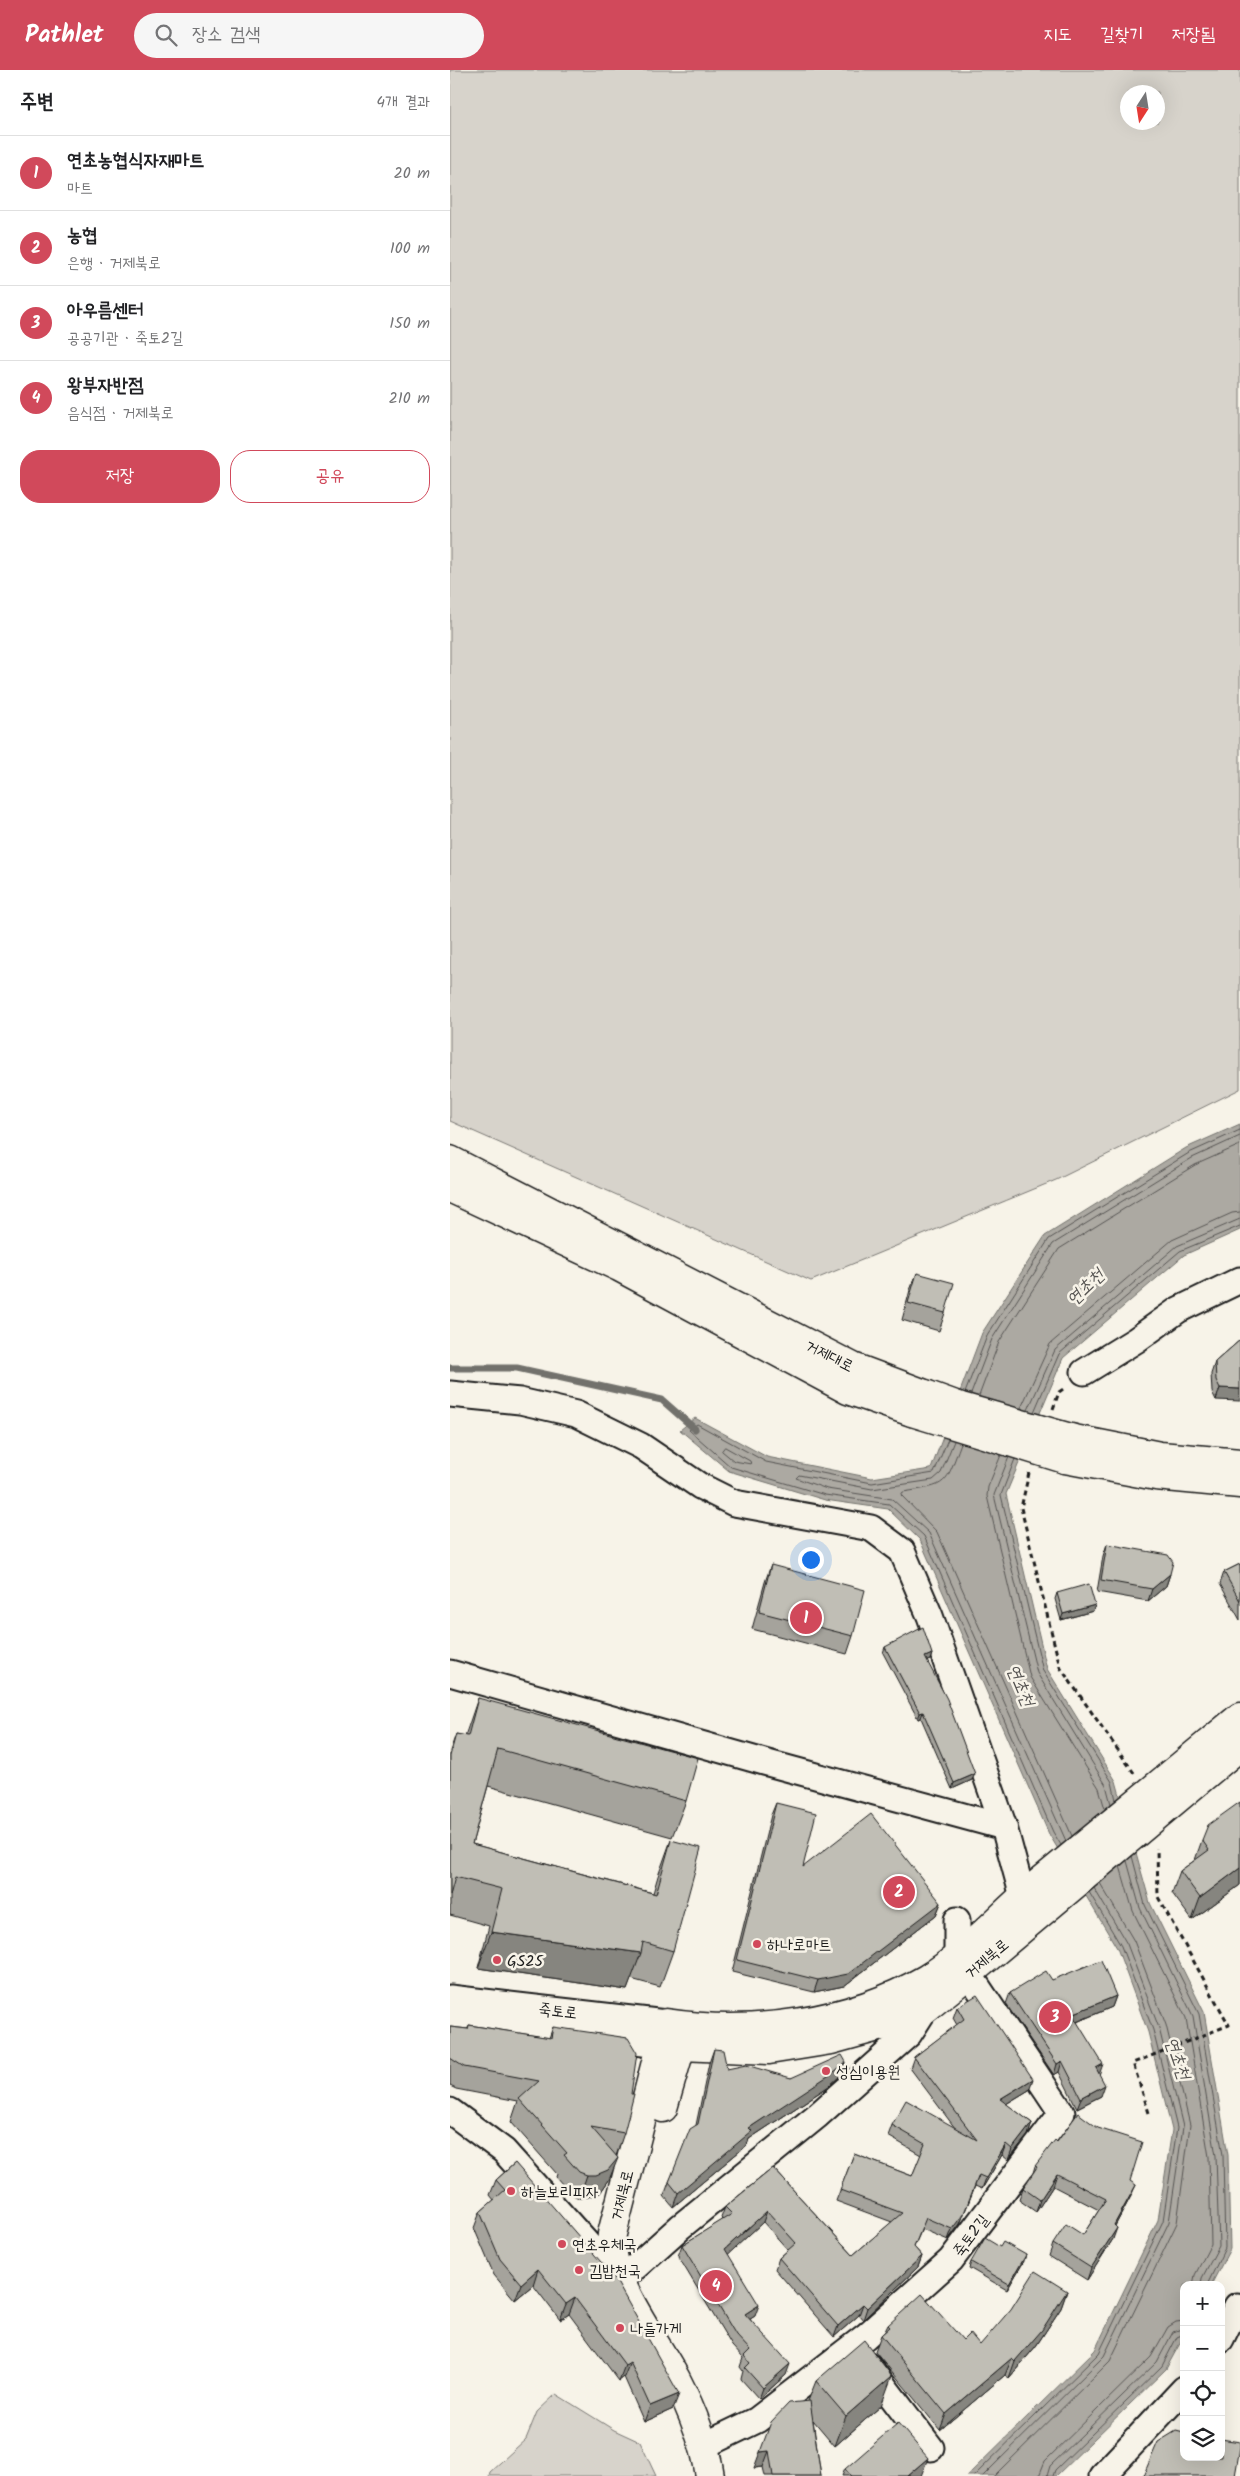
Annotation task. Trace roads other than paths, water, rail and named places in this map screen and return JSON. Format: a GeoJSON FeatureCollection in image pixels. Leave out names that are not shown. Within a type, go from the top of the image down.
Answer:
{"type":"FeatureCollection","features":[{"type":"Feature","properties":{"kind":"main road","name":"거제대로"},"geometry":{"type":"LineString","coordinates":[[450,1160],[853,1367],[918,1403]]}},
{"type":"Feature","properties":{"kind":"main road","name":"거제대로"},"geometry":{"type":"LineString","coordinates":[[450,1188],[619,1267],[848,1390],[918,1403],[1156,1476],[1240,1484]]}},
{"type":"Feature","properties":{"kind":"main road","name":"거제대로"},"geometry":{"type":"LineString","coordinates":[[1069,1449],[1240,1463]]}},
{"type":"Feature","properties":{"kind":"main road","name":"거제북로"},"geometry":{"type":"LineString","coordinates":[[673,2035],[769,2050],[884,2027],[907,2019],[925,2009],[963,1965],[1032,1904],[1153,1791],[1240,1717]]}},
{"type":"Feature","properties":{"kind":"main road","name":"거제북로"},"geometry":{"type":"LineString","coordinates":[[1153,1791],[1240,1746]]}},
{"type":"Feature","properties":{"kind":"main road","name":"거제북로"},"geometry":{"type":"LineString","coordinates":[[673,2035],[770,2027],[823,2017],[891,1996],[927,1978],[963,1965]]}},
{"type":"Feature","properties":{"kind":"main road","name":"거제북로"},"geometry":{"type":"LineString","coordinates":[[673,2035],[612,2234],[610,2248],[625,2273],[709,2443],[722,2476]]}},
{"type":"Feature","properties":{"kind":"main road","name":"거제북로"},"geometry":{"type":"LineString","coordinates":[[709,2443],[710,2476]]}},
{"type":"Feature","properties":{"kind":"street"},"geometry":{"type":"LineString","coordinates":[[1084,1372],[1136,1340],[1178,1310],[1240,1280]]}},
{"type":"Feature","properties":{"kind":"street"},"geometry":{"type":"LineString","coordinates":[[450,1394],[520,1401],[576,1414],[641,1446],[700,1486],[734,1503],[870,1528],[902,1551],[930,1616],[1032,1904]]}},
{"type":"Feature","properties":{"kind":"street"},"geometry":{"type":"LineString","coordinates":[[450,1673],[764,1762],[1004,1827]]}},
{"type":"Feature","properties":{"kind":"street"},"geometry":{"type":"LineString","coordinates":[[957,1920],[963,1965]]}},
{"type":"Feature","properties":{"kind":"street","name":"죽토2길"},"geometry":{"type":"LineString","coordinates":[[709,2443],[758,2420],[853,2346],[951,2260],[1062,2113],[963,1965]]}},
{"type":"Feature","properties":{"kind":"street","name":"죽토로"},"geometry":{"type":"LineString","coordinates":[[450,1998],[673,2035]]}},
{"type":"Feature","properties":{"kind":"street"},"geometry":{"type":"LineString","coordinates":[[450,2111],[504,2151],[625,2273],[818,2115],[910,2034],[925,2009]]}},
{"type":"Feature","properties":{"kind":"street","name":"죽토로"},"geometry":{"type":"LineString","coordinates":[[450,2020],[673,2035]]}},
{"type":"Feature","properties":{"kind":"street"},"geometry":{"type":"LineString","coordinates":[[1225,2331],[1237,2306]]}},
{"type":"Feature","properties":{"kind":"street"},"geometry":{"type":"LineString","coordinates":[[853,2346],[931,2448]]}},
{"type":"Feature","properties":{"kind":"street"},"geometry":{"type":"LineString","coordinates":[[1102,2476],[1180,2393]]}},
{"type":"Feature","properties":{"kind":"water","name":"연초천"},"geometry":{"type":"Polygon","coordinates":[[[1240,1124],[1240,1230],[1184,1255],[1063,1358],[1006,1494],[1047,1669],[1116,1781],[1150,1903],[1204,2012],[1228,2155],[1230,2249],[1213,2281],[1180,2281],[1180,2343],[1166,2369],[1056,2476],[967,2476],[1095,2350],[1158,2220],[1172,2130],[1148,2032],[1117,1948],[1049,1834],[920,1540],[888,1509],[825,1500],[729,1471],[680,1430],[695,1418],[767,1457],[872,1478],[931,1469],[982,1333],[1045,1236],[1186,1148],[1240,1124]]]}},
{"type":"Feature","properties":{"kind":"waterway"},"geometry":{"type":"LineString","coordinates":[[450,1368],[517,1368],[662,1400],[695,1429]]}},
{"type":"Feature","properties":{"kind":"place","name":"연초농협식자재마트"},"geometry":{"type":"Point","coordinates":[806,1618]}},
{"type":"Feature","properties":{"kind":"place","name":"농협"},"geometry":{"type":"Point","coordinates":[899,1892]}},
{"type":"Feature","properties":{"kind":"place","name":"하나로마트"},"geometry":{"type":"Point","coordinates":[757,1944]}},
{"type":"Feature","properties":{"kind":"place","name":"GS25"},"geometry":{"type":"Point","coordinates":[497,1960]}},
{"type":"Feature","properties":{"kind":"place","name":"아우름센터"},"geometry":{"type":"Point","coordinates":[1055,2017]}},
{"type":"Feature","properties":{"kind":"place","name":"성심이용원"},"geometry":{"type":"Point","coordinates":[826,2071]}},
{"type":"Feature","properties":{"kind":"place","name":"하늘보리피자"},"geometry":{"type":"Point","coordinates":[511,2191]}},
{"type":"Feature","properties":{"kind":"place","name":"연초우체국"},"geometry":{"type":"Point","coordinates":[562,2244]}},
{"type":"Feature","properties":{"kind":"place","name":"김밥천국"},"geometry":{"type":"Point","coordinates":[579,2270]}},
{"type":"Feature","properties":{"kind":"place","name":"왕부자반점"},"geometry":{"type":"Point","coordinates":[716,2286]}},
{"type":"Feature","properties":{"kind":"place","name":"나들가게"},"geometry":{"type":"Point","coordinates":[620,2328]}}]}
